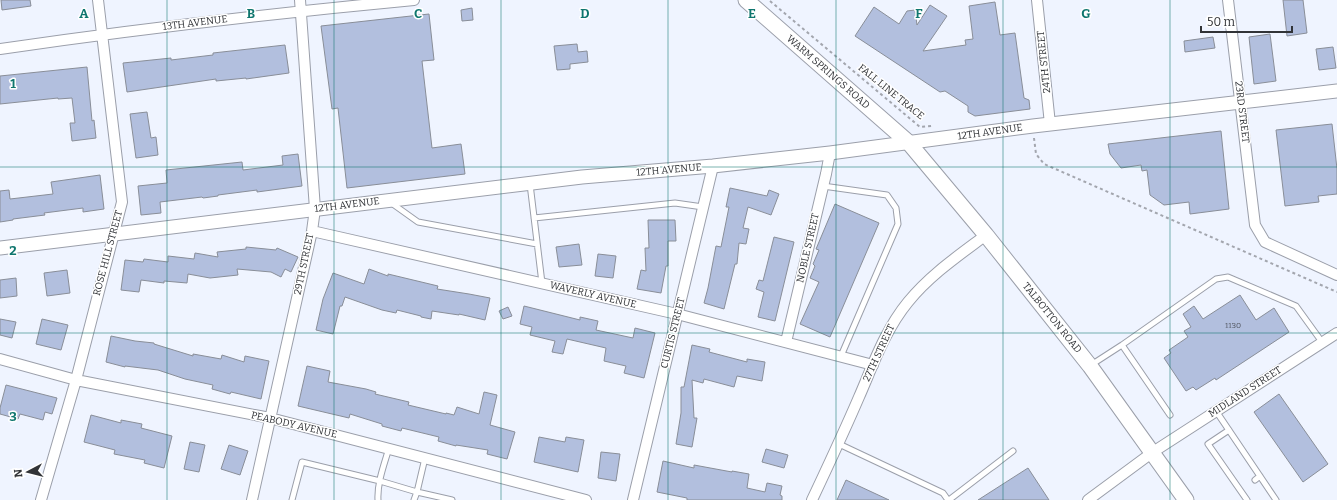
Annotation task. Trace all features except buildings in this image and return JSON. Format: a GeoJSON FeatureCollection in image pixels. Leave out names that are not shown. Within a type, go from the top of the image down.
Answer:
{"type":"FeatureCollection","features":[{"type":"Feature","properties":{"kind":"main road","name":"WARM SPRINGS ROAD"},"geometry":{"type":"LineString","coordinates":[[746,0],[909,143]]}},
{"type":"Feature","properties":{"kind":"main road","name":"TALBOTTON ROAD"},"geometry":{"type":"LineString","coordinates":[[909,143],[986,235],[1090,366],[1186,500]]}},
{"type":"Feature","properties":{"kind":"street","name":"ROSE HILL STREET"},"geometry":{"type":"LineString","coordinates":[[41,500],[76,380],[112,234],[122,202],[98,0]]}},
{"type":"Feature","properties":{"kind":"street","name":"29TH STREET"},"geometry":{"type":"LineString","coordinates":[[252,500],[312,230],[315,209],[300,0]]}},
{"type":"Feature","properties":{"kind":"street","name":"13TH AVENUE"},"geometry":{"type":"LineString","coordinates":[[0,49],[102,34],[301,10],[414,0]]}},
{"type":"Feature","properties":{"kind":"street","name":"24TH STREET"},"geometry":{"type":"LineString","coordinates":[[1037,0],[1050,124]]}},
{"type":"Feature","properties":{"kind":"street","name":"23RD STREET"},"geometry":{"type":"LineString","coordinates":[[1228,0],[1255,225],[1265,242],[1337,275]]}},
{"type":"Feature","properties":{"kind":"street","name":"12TH AVENUE"},"geometry":{"type":"LineString","coordinates":[[0,248],[582,178],[830,153],[1033,126],[1337,91]]}},
{"type":"Feature","properties":{"kind":"street","name":"NOBLE STREET"},"geometry":{"type":"LineString","coordinates":[[786,342],[830,153]]}},
{"type":"Feature","properties":{"kind":"street","name":"CURTIS STREET"},"geometry":{"type":"LineString","coordinates":[[633,500],[713,166]]}},
{"type":"Feature","properties":{"kind":"street","name":"WAVERLY AVENUE"},"geometry":{"type":"LineString","coordinates":[[312,230],[677,314],[873,365]]}},
{"type":"Feature","properties":{"kind":"street","name":"27TH STREET"},"geometry":{"type":"LineString","coordinates":[[812,500],[839,444],[893,323],[907,303],[940,269],[986,235]]}},
{"type":"Feature","properties":{"kind":"street","name":"MIDLAND STREET"},"geometry":{"type":"LineString","coordinates":[[1088,500],[1153,452],[1337,333]]}},
{"type":"Feature","properties":{"kind":"street","name":"PEABODY AVENUE"},"geometry":{"type":"LineString","coordinates":[[0,359],[76,380],[270,418],[586,500]]}},
{"type":"Feature","properties":{"kind":"lane"},"geometry":{"type":"LineString","coordinates":[[530,184],[542,283]]}},
{"type":"Feature","properties":{"kind":"lane"},"geometry":{"type":"LineString","coordinates":[[823,186],[887,195],[896,208],[898,224],[841,356]]}},
{"type":"Feature","properties":{"kind":"lane"},"geometry":{"type":"LineString","coordinates":[[388,201],[418,222],[537,244]]}},
{"type":"Feature","properties":{"kind":"lane"},"geometry":{"type":"LineString","coordinates":[[534,218],[675,203],[703,207]]}},
{"type":"Feature","properties":{"kind":"lane"},"geometry":{"type":"LineString","coordinates":[[1090,366],[1216,279],[1228,277],[1296,306],[1322,342]]}},
{"type":"Feature","properties":{"kind":"lane"},"geometry":{"type":"LineString","coordinates":[[1122,345],[1170,415]]}},
{"type":"Feature","properties":{"kind":"lane"},"geometry":{"type":"LineString","coordinates":[[1216,411],[1260,476],[1268,493],[1276,500]]}},
{"type":"Feature","properties":{"kind":"lane"},"geometry":{"type":"LineString","coordinates":[[1229,430],[1208,444],[1242,489],[1247,500]]}},
{"type":"Feature","properties":{"kind":"lane"},"geometry":{"type":"LineString","coordinates":[[839,444],[943,493],[949,500],[1013,451]]}},
{"type":"Feature","properties":{"kind":"lane"},"geometry":{"type":"LineString","coordinates":[[378,500],[380,481],[389,448]]}},
{"type":"Feature","properties":{"kind":"lane"},"geometry":{"type":"LineString","coordinates":[[414,500],[424,458]]}},
{"type":"Feature","properties":{"kind":"lane"},"geometry":{"type":"LineString","coordinates":[[292,500],[302,462],[452,500]]}},
{"type":"Feature","properties":{"kind":"lane"},"geometry":{"type":"LineString","coordinates":[[1255,480],[1260,476]]}},
{"type":"Feature","properties":{"kind":"path","name":"FALL LINE TRACE"},"geometry":{"type":"LineString","coordinates":[[768,0],[920,127],[935,125]]}},
{"type":"Feature","properties":{"kind":"path"},"geometry":{"type":"LineString","coordinates":[[1033,126],[1036,154],[1044,164],[1337,292]]}}]}
